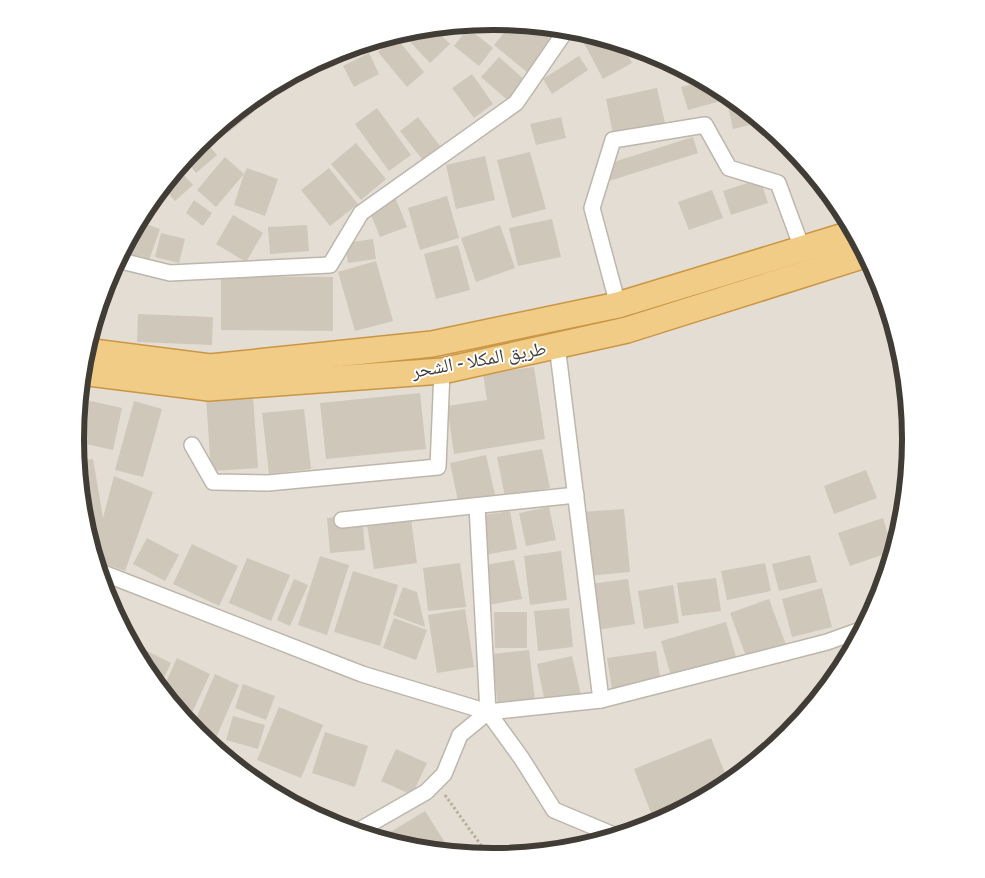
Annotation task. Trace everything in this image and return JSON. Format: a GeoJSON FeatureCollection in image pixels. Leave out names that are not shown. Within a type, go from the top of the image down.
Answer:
{"type":"FeatureCollection","features":[{"type":"Feature","properties":{"kind":"highway","name":"طريق المكلا - الشحر"},"geometry":{"type":"LineString","coordinates":[[93,351],[210,366],[432,344],[618,305],[847,235]]}},
{"type":"Feature","properties":{"kind":"highway","name":"طريق المكلا - الشحر"},"geometry":{"type":"LineString","coordinates":[[89,373],[209,388],[442,370],[627,330],[859,257]]}},
{"type":"Feature","properties":{"kind":"highway"},"geometry":{"type":"LineString","coordinates":[[618,305],[627,330]]}},
{"type":"Feature","properties":{"kind":"street"},"geometry":{"type":"LineString","coordinates":[[124,262],[170,273],[330,265],[361,213],[516,104],[562,36]]}},
{"type":"Feature","properties":{"kind":"street"},"geometry":{"type":"LineString","coordinates":[[618,305],[592,208],[613,140],[705,125],[729,168],[778,183],[802,248]]}},
{"type":"Feature","properties":{"kind":"street"},"geometry":{"type":"LineString","coordinates":[[557,346],[602,700]]}},
{"type":"Feature","properties":{"kind":"street"},"geometry":{"type":"LineString","coordinates":[[192,445],[214,482],[268,482],[438,467],[442,370]]}},
{"type":"Feature","properties":{"kind":"street"},"geometry":{"type":"LineString","coordinates":[[342,520],[576,495]]}},
{"type":"Feature","properties":{"kind":"street"},"geometry":{"type":"LineString","coordinates":[[477,506],[488,712],[522,759],[554,810],[606,832]]}},
{"type":"Feature","properties":{"kind":"street"},"geometry":{"type":"LineString","coordinates":[[107,574],[362,674],[488,712],[602,700],[827,642],[853,632]]}},
{"type":"Feature","properties":{"kind":"street"},"geometry":{"type":"LineString","coordinates":[[365,827],[426,792],[444,774],[460,735],[488,712]]}},
{"type":"Feature","properties":{"kind":"path"},"geometry":{"type":"LineString","coordinates":[[436,782],[483,848]]}},
{"type":"Feature","properties":{"kind":"shaded area"},"geometry":{"type":"Polygon","coordinates":[[[492,30],[546,33],[598,44],[624,52],[649,61],[697,85],[720,99],[762,131],[800,169],[817,190],[833,212],[859,258],[870,282],[888,333],[894,359],[901,412],[901,466],[898,492],[888,545],[880,570],[847,644],[833,666],[800,709],[762,747],[720,779],[673,806],[649,817],[598,834],[546,845],[492,848],[466,847],[439,845],[387,834],[336,817],[312,806],[265,779],[223,747],[185,709],[168,688],[138,644],[126,620],[115,596],[97,545],[91,519],[84,466],[84,412],[87,386],[97,333],[105,308],[138,234],[152,212],[185,169],[223,131],[265,99],[312,72],[336,61],[387,44],[439,33],[492,30]]]}},
{"type":"Feature","properties":{"kind":"building"},"geometry":{"type":"Polygon","coordinates":[[[466,31],[471,31],[493,48],[479,66],[454,46],[466,31]]]}},
{"type":"Feature","properties":{"kind":"building"},"geometry":{"type":"Polygon","coordinates":[[[506,31],[546,33],[558,36],[528,73],[494,45],[506,31]]]}},
{"type":"Feature","properties":{"kind":"building"},"geometry":{"type":"Polygon","coordinates":[[[439,33],[450,44],[430,63],[408,39],[439,33]]]}},
{"type":"Feature","properties":{"kind":"building"},"geometry":{"type":"Polygon","coordinates":[[[399,41],[424,72],[407,87],[378,52],[388,44],[399,41]]]}},
{"type":"Feature","properties":{"kind":"building"},"geometry":{"type":"Polygon","coordinates":[[[587,41],[598,44],[627,53],[632,63],[603,79],[584,43],[587,41]]]}},
{"type":"Feature","properties":{"kind":"building"},"geometry":{"type":"Polygon","coordinates":[[[369,53],[379,74],[354,87],[343,66],[369,53]]]}},
{"type":"Feature","properties":{"kind":"building"},"geometry":{"type":"Polygon","coordinates":[[[579,56],[588,70],[552,94],[543,79],[579,56]]]}},
{"type":"Feature","properties":{"kind":"building"},"geometry":{"type":"Polygon","coordinates":[[[499,57],[528,83],[511,103],[481,77],[499,57]]]}},
{"type":"Feature","properties":{"kind":"building"},"geometry":{"type":"Polygon","coordinates":[[[472,74],[493,104],[474,118],[452,88],[472,74]]]}},
{"type":"Feature","properties":{"kind":"building"},"geometry":{"type":"Polygon","coordinates":[[[694,84],[721,101],[688,110],[681,87],[694,84]]]}},
{"type":"Feature","properties":{"kind":"building"},"geometry":{"type":"Polygon","coordinates":[[[657,88],[665,123],[613,134],[606,99],[657,88]]]}},
{"type":"Feature","properties":{"kind":"building"},"geometry":{"type":"Polygon","coordinates":[[[728,105],[753,124],[733,129],[728,105]]]}},
{"type":"Feature","properties":{"kind":"building"},"geometry":{"type":"Polygon","coordinates":[[[253,108],[255,111],[229,132],[226,129],[253,108]]]}},
{"type":"Feature","properties":{"kind":"building"},"geometry":{"type":"Polygon","coordinates":[[[377,108],[411,155],[389,171],[355,124],[377,108]]]}},
{"type":"Feature","properties":{"kind":"building"},"geometry":{"type":"Polygon","coordinates":[[[418,117],[440,146],[422,159],[400,131],[418,117]]]}},
{"type":"Feature","properties":{"kind":"building"},"geometry":{"type":"Polygon","coordinates":[[[561,117],[566,138],[536,145],[530,124],[561,117]]]}},
{"type":"Feature","properties":{"kind":"building"},"geometry":{"type":"Polygon","coordinates":[[[693,137],[698,153],[609,181],[604,165],[693,137]]]}},
{"type":"Feature","properties":{"kind":"building"},"geometry":{"type":"Polygon","coordinates":[[[356,143],[386,179],[361,200],[331,164],[356,143]]]}},
{"type":"Feature","properties":{"kind":"building"},"geometry":{"type":"Polygon","coordinates":[[[208,145],[217,155],[196,173],[189,164],[208,145]]]}},
{"type":"Feature","properties":{"kind":"building"},"geometry":{"type":"Polygon","coordinates":[[[530,152],[546,209],[512,218],[497,160],[530,152]]]}},
{"type":"Feature","properties":{"kind":"building"},"geometry":{"type":"Polygon","coordinates":[[[485,156],[495,200],[456,209],[446,165],[485,156]]]}},
{"type":"Feature","properties":{"kind":"building"},"geometry":{"type":"Polygon","coordinates":[[[225,157],[244,174],[216,207],[197,190],[225,157]]]}},
{"type":"Feature","properties":{"kind":"building"},"geometry":{"type":"Polygon","coordinates":[[[247,168],[278,179],[265,216],[234,205],[247,168]]]}},
{"type":"Feature","properties":{"kind":"building"},"geometry":{"type":"Polygon","coordinates":[[[329,168],[358,204],[330,226],[301,190],[329,168]]]}},
{"type":"Feature","properties":{"kind":"building"},"geometry":{"type":"Polygon","coordinates":[[[182,173],[193,185],[175,201],[167,192],[182,173]]]}},
{"type":"Feature","properties":{"kind":"building"},"geometry":{"type":"Polygon","coordinates":[[[760,179],[768,203],[731,215],[723,191],[760,179]]]}},
{"type":"Feature","properties":{"kind":"building"},"geometry":{"type":"Polygon","coordinates":[[[712,190],[723,218],[689,230],[678,202],[712,190]]]}},
{"type":"Feature","properties":{"kind":"building"},"geometry":{"type":"Polygon","coordinates":[[[393,192],[407,227],[380,237],[366,202],[393,192]]]}},
{"type":"Feature","properties":{"kind":"building"},"geometry":{"type":"Polygon","coordinates":[[[447,196],[459,238],[420,250],[408,208],[447,196]]]}},
{"type":"Feature","properties":{"kind":"building"},"geometry":{"type":"Polygon","coordinates":[[[194,200],[212,213],[203,226],[186,213],[194,200]]]}},
{"type":"Feature","properties":{"kind":"building"},"geometry":{"type":"Polygon","coordinates":[[[233,215],[263,233],[246,262],[216,244],[233,215]]]}},
{"type":"Feature","properties":{"kind":"building"},"geometry":{"type":"Polygon","coordinates":[[[552,219],[561,257],[518,266],[509,228],[552,219]]]}},
{"type":"Feature","properties":{"kind":"building"},"geometry":{"type":"Polygon","coordinates":[[[145,223],[160,229],[147,266],[126,258],[145,223]]]}},
{"type":"Feature","properties":{"kind":"building"},"geometry":{"type":"Polygon","coordinates":[[[307,225],[309,251],[270,254],[268,227],[307,225]]]}},
{"type":"Feature","properties":{"kind":"building"},"geometry":{"type":"Polygon","coordinates":[[[500,225],[515,268],[476,282],[461,238],[500,225]]]}},
{"type":"Feature","properties":{"kind":"building"},"geometry":{"type":"Polygon","coordinates":[[[161,233],[185,239],[179,263],[155,257],[161,233]]]}},
{"type":"Feature","properties":{"kind":"building"},"geometry":{"type":"Polygon","coordinates":[[[373,239],[376,259],[348,263],[345,243],[373,239]]]}},
{"type":"Feature","properties":{"kind":"building"},"geometry":{"type":"Polygon","coordinates":[[[458,245],[470,290],[436,299],[424,254],[458,245]]]}},
{"type":"Feature","properties":{"kind":"building"},"geometry":{"type":"Polygon","coordinates":[[[376,261],[393,321],[355,331],[338,272],[376,261]]]}},
{"type":"Feature","properties":{"kind":"building"},"geometry":{"type":"Polygon","coordinates":[[[221,276],[333,277],[333,331],[221,330],[221,276]]]}},
{"type":"Feature","properties":{"kind":"building"},"geometry":{"type":"Polygon","coordinates":[[[138,314],[213,317],[212,345],[137,342],[138,314]]]}},
{"type":"Feature","properties":{"kind":"building"},"geometry":{"type":"Polygon","coordinates":[[[885,333],[888,333],[897,378],[896,378],[885,333]]]}},
{"type":"Feature","properties":{"kind":"building"},"geometry":{"type":"Polygon","coordinates":[[[534,367],[545,439],[454,454],[447,406],[487,400],[483,374],[534,367]]]}},
{"type":"Feature","properties":{"kind":"building"},"geometry":{"type":"Polygon","coordinates":[[[420,393],[426,449],[326,459],[320,403],[420,393]]]}},
{"type":"Feature","properties":{"kind":"building"},"geometry":{"type":"Polygon","coordinates":[[[253,396],[258,468],[211,471],[206,398],[253,396]]]}},
{"type":"Feature","properties":{"kind":"building"},"geometry":{"type":"Polygon","coordinates":[[[86,400],[122,408],[113,450],[84,444],[86,400]]]}},
{"type":"Feature","properties":{"kind":"building"},"geometry":{"type":"Polygon","coordinates":[[[134,401],[162,409],[143,477],[115,470],[134,401]]]}},
{"type":"Feature","properties":{"kind":"building"},"geometry":{"type":"Polygon","coordinates":[[[304,409],[311,469],[269,474],[262,413],[304,409]]]}},
{"type":"Feature","properties":{"kind":"building"},"geometry":{"type":"Polygon","coordinates":[[[542,449],[550,488],[505,497],[497,457],[542,449]]]}},
{"type":"Feature","properties":{"kind":"building"},"geometry":{"type":"Polygon","coordinates":[[[486,455],[496,499],[459,506],[450,463],[486,455]]]}},
{"type":"Feature","properties":{"kind":"building"},"geometry":{"type":"Polygon","coordinates":[[[93,459],[103,518],[114,476],[153,492],[125,571],[103,563],[91,519],[84,460],[93,459]]]}},
{"type":"Feature","properties":{"kind":"building"},"geometry":{"type":"Polygon","coordinates":[[[866,470],[877,498],[834,514],[824,486],[866,470]]]}},
{"type":"Feature","properties":{"kind":"building"},"geometry":{"type":"Polygon","coordinates":[[[549,507],[556,540],[526,546],[519,513],[549,507]]]}},
{"type":"Feature","properties":{"kind":"building"},"geometry":{"type":"Polygon","coordinates":[[[624,509],[630,572],[587,576],[582,512],[624,509]]]}},
{"type":"Feature","properties":{"kind":"building"},"geometry":{"type":"Polygon","coordinates":[[[510,511],[517,549],[479,556],[471,517],[510,511]]]}},
{"type":"Feature","properties":{"kind":"building"},"geometry":{"type":"Polygon","coordinates":[[[410,512],[417,563],[374,569],[366,518],[410,512]]]}},
{"type":"Feature","properties":{"kind":"building"},"geometry":{"type":"Polygon","coordinates":[[[362,515],[365,550],[330,553],[327,518],[362,515]]]}},
{"type":"Feature","properties":{"kind":"building"},"geometry":{"type":"Polygon","coordinates":[[[883,518],[889,539],[885,554],[850,566],[838,533],[883,518]]]}},
{"type":"Feature","properties":{"kind":"building"},"geometry":{"type":"Polygon","coordinates":[[[147,538],[179,555],[165,581],[133,564],[147,538]]]}},
{"type":"Feature","properties":{"kind":"building"},"geometry":{"type":"Polygon","coordinates":[[[192,544],[238,566],[219,606],[173,584],[192,544]]]}},
{"type":"Feature","properties":{"kind":"building"},"geometry":{"type":"Polygon","coordinates":[[[561,551],[567,600],[530,605],[524,556],[561,551]]]}},
{"type":"Feature","properties":{"kind":"building"},"geometry":{"type":"Polygon","coordinates":[[[810,555],[817,582],[779,591],[772,564],[810,555]]]}},
{"type":"Feature","properties":{"kind":"building"},"geometry":{"type":"Polygon","coordinates":[[[320,556],[349,565],[327,635],[298,625],[320,556]]]}},
{"type":"Feature","properties":{"kind":"building"},"geometry":{"type":"Polygon","coordinates":[[[247,558],[290,575],[271,621],[229,603],[247,558]]]}},
{"type":"Feature","properties":{"kind":"building"},"geometry":{"type":"Polygon","coordinates":[[[514,560],[522,599],[488,605],[480,566],[514,560]]]}},
{"type":"Feature","properties":{"kind":"building"},"geometry":{"type":"Polygon","coordinates":[[[460,563],[466,607],[428,611],[423,568],[460,563]]]}},
{"type":"Feature","properties":{"kind":"building"},"geometry":{"type":"Polygon","coordinates":[[[765,563],[771,591],[727,600],[721,571],[765,563]]]}},
{"type":"Feature","properties":{"kind":"building"},"geometry":{"type":"Polygon","coordinates":[[[353,571],[398,585],[380,646],[334,632],[353,571]]]}},
{"type":"Feature","properties":{"kind":"building"},"geometry":{"type":"Polygon","coordinates":[[[716,578],[721,611],[682,616],[677,583],[716,578]]]}},
{"type":"Feature","properties":{"kind":"building"},"geometry":{"type":"Polygon","coordinates":[[[294,579],[308,585],[290,626],[277,620],[294,579]]]}},
{"type":"Feature","properties":{"kind":"building"},"geometry":{"type":"Polygon","coordinates":[[[628,579],[635,624],[597,630],[590,584],[628,579]]]}},
{"type":"Feature","properties":{"kind":"building"},"geometry":{"type":"Polygon","coordinates":[[[673,585],[679,623],[644,629],[638,591],[673,585]]]}},
{"type":"Feature","properties":{"kind":"building"},"geometry":{"type":"Polygon","coordinates":[[[403,587],[417,592],[425,627],[393,615],[403,587]]]}},
{"type":"Feature","properties":{"kind":"building"},"geometry":{"type":"Polygon","coordinates":[[[822,588],[832,627],[792,637],[782,599],[822,588]]]}},
{"type":"Feature","properties":{"kind":"building"},"geometry":{"type":"Polygon","coordinates":[[[769,599],[789,653],[750,667],[730,613],[769,599]]]}},
{"type":"Feature","properties":{"kind":"building"},"geometry":{"type":"Polygon","coordinates":[[[569,608],[573,647],[538,651],[534,611],[569,608]]]}},
{"type":"Feature","properties":{"kind":"building"},"geometry":{"type":"Polygon","coordinates":[[[465,609],[474,667],[437,673],[428,615],[465,609]]]}},
{"type":"Feature","properties":{"kind":"building"},"geometry":{"type":"Polygon","coordinates":[[[494,612],[527,612],[527,648],[495,648],[494,612]]]}},
{"type":"Feature","properties":{"kind":"building"},"geometry":{"type":"Polygon","coordinates":[[[394,618],[427,630],[416,660],[383,648],[394,618]]]}},
{"type":"Feature","properties":{"kind":"building"},"geometry":{"type":"Polygon","coordinates":[[[726,622],[738,664],[673,683],[661,641],[726,622]]]}},
{"type":"Feature","properties":{"kind":"building"},"geometry":{"type":"Polygon","coordinates":[[[140,648],[171,663],[163,681],[140,648]]]}},
{"type":"Feature","properties":{"kind":"building"},"geometry":{"type":"Polygon","coordinates":[[[529,650],[535,700],[498,705],[491,654],[529,650]]]}},
{"type":"Feature","properties":{"kind":"building"},"geometry":{"type":"Polygon","coordinates":[[[656,651],[661,683],[612,690],[607,658],[656,651]]]}},
{"type":"Feature","properties":{"kind":"building"},"geometry":{"type":"Polygon","coordinates":[[[572,656],[582,699],[546,707],[537,664],[572,656]]]}},
{"type":"Feature","properties":{"kind":"building"},"geometry":{"type":"Polygon","coordinates":[[[177,658],[210,674],[191,715],[165,684],[177,658]]]}},
{"type":"Feature","properties":{"kind":"building"},"geometry":{"type":"Polygon","coordinates":[[[215,674],[239,685],[215,740],[195,720],[215,674]]]}},
{"type":"Feature","properties":{"kind":"building"},"geometry":{"type":"Polygon","coordinates":[[[243,684],[275,696],[266,720],[235,708],[243,684]]]}},
{"type":"Feature","properties":{"kind":"building"},"geometry":{"type":"Polygon","coordinates":[[[279,707],[323,725],[301,778],[257,760],[279,707]]]}},
{"type":"Feature","properties":{"kind":"building"},"geometry":{"type":"Polygon","coordinates":[[[233,716],[265,725],[258,749],[226,740],[233,716]]]}},
{"type":"Feature","properties":{"kind":"building"},"geometry":{"type":"Polygon","coordinates":[[[325,732],[368,746],[355,787],[312,773],[325,732]]]}},
{"type":"Feature","properties":{"kind":"building"},"geometry":{"type":"Polygon","coordinates":[[[711,738],[726,775],[697,793],[652,816],[634,769],[711,738]]]}},
{"type":"Feature","properties":{"kind":"building"},"geometry":{"type":"Polygon","coordinates":[[[396,749],[427,763],[412,795],[381,781],[396,749]]]}},
{"type":"Feature","properties":{"kind":"building"},"geometry":{"type":"Polygon","coordinates":[[[425,811],[447,846],[413,840],[387,834],[425,811]]]}}]}
